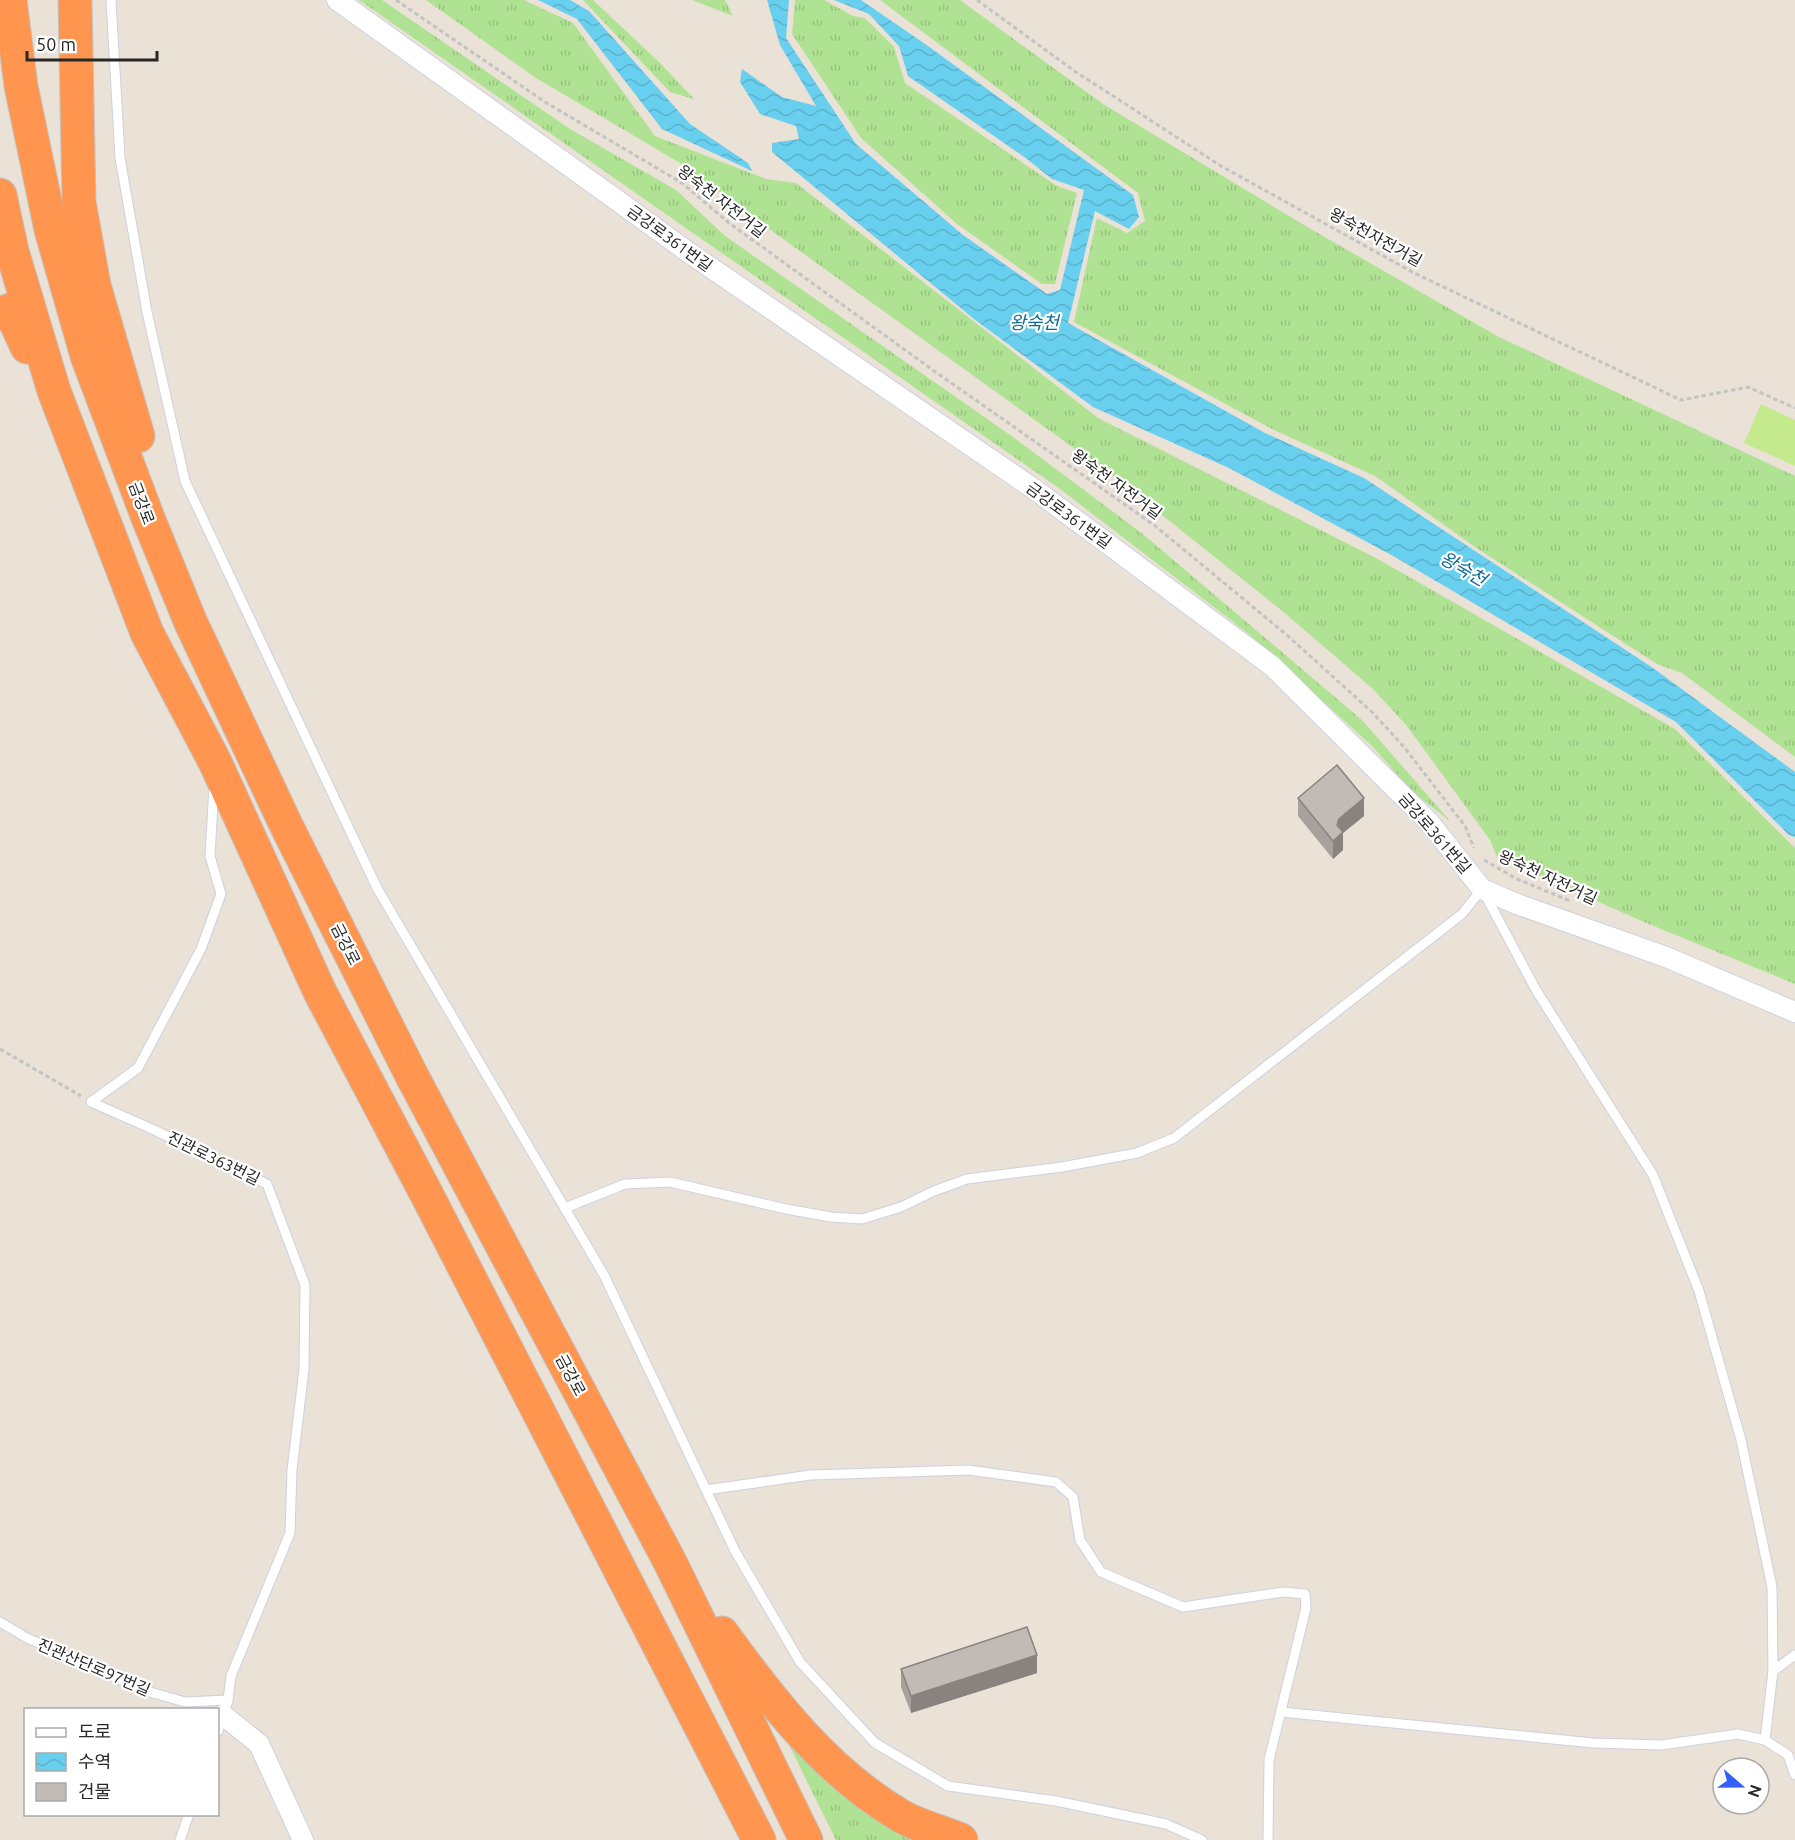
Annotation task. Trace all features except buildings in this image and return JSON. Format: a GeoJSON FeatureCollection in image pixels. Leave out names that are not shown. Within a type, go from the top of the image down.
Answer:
{"type":"FeatureCollection","features":[{"type":"Feature","properties":{"kind":"highway","name":"금강로"},"geometry":{"type":"LineString","coordinates":[[10,0],[21,86],[51,230],[87,356],[148,518],[191,622],[287,827],[412,1076],[670,1562],[806,1840]]}},
{"type":"Feature","properties":{"kind":"highway"},"geometry":{"type":"LineString","coordinates":[[75,0],[79,202],[94,285],[191,622]]}},
{"type":"Feature","properties":{"kind":"highway"},"geometry":{"type":"LineString","coordinates":[[0,195],[12,250],[54,391],[147,633],[215,762],[320,992],[428,1195],[759,1840]]}},
{"type":"Feature","properties":{"kind":"highway"},"geometry":{"type":"LineString","coordinates":[[0,314],[10,310],[97,506]]}},
{"type":"Feature","properties":{"kind":"highway"},"geometry":{"type":"LineString","coordinates":[[670,1562],[756,1680],[801,1734],[858,1786],[902,1817],[961,1840]]}},
{"type":"Feature","properties":{"kind":"street","name":"금강로361번길"},"geometry":{"type":"LineString","coordinates":[[337,0],[688,252],[1035,489],[1272,666],[1429,822],[1482,889],[1517,904],[1666,957],[1795,1012]]}},
{"type":"Feature","properties":{"kind":"street"},"geometry":{"type":"LineString","coordinates":[[223,1715],[259,1743],[303,1840]]}},
{"type":"Feature","properties":{"kind":"lane"},"geometry":{"type":"LineString","coordinates":[[111,0],[120,158],[147,312],[185,481],[377,888],[604,1275],[735,1551],[800,1662],[875,1743],[948,1786],[1056,1801],[1166,1824],[1202,1840]]}},
{"type":"Feature","properties":{"kind":"lane"},"geometry":{"type":"LineString","coordinates":[[91,1102],[138,1068],[201,949],[221,894],[210,856],[215,762]]}},
{"type":"Feature","properties":{"kind":"lane"},"geometry":{"type":"LineString","coordinates":[[565,1208],[625,1184],[670,1182],[786,1209],[831,1217],[862,1219],[901,1207],[934,1191],[967,1179],[1062,1167],[1137,1153],[1174,1138],[1224,1101],[1462,914],[1482,889],[1536,990],[1653,1175],[1699,1291],[1741,1440],[1772,1587],[1773,1671],[1765,1740]]}},
{"type":"Feature","properties":{"kind":"lane","name":"진관로363번길"},"geometry":{"type":"LineString","coordinates":[[91,1102],[267,1184],[305,1285],[304,1369],[292,1470],[290,1533],[231,1676],[223,1715]]}},
{"type":"Feature","properties":{"kind":"lane"},"geometry":{"type":"LineString","coordinates":[[706,1490],[810,1475],[968,1470],[1056,1482],[1073,1497],[1080,1540],[1101,1572],[1183,1607],[1283,1592],[1305,1594],[1306,1608],[1269,1760],[1268,1840]]}},
{"type":"Feature","properties":{"kind":"lane","name":"진관산단로97번길"},"geometry":{"type":"LineString","coordinates":[[0,1622],[27,1638],[143,1690],[203,1708]]}},
{"type":"Feature","properties":{"kind":"lane"},"geometry":{"type":"LineString","coordinates":[[1773,1671],[1795,1655]]}},
{"type":"Feature","properties":{"kind":"lane"},"geometry":{"type":"LineString","coordinates":[[1281,1712],[1593,1743],[1661,1746],[1738,1734],[1765,1740],[1788,1755],[1795,1775]]}},
{"type":"Feature","properties":{"kind":"lane"},"geometry":{"type":"LineString","coordinates":[[180,1840],[189,1816]]}},
{"type":"Feature","properties":{"kind":"path","name":"왕숙천 자전거길"},"geometry":{"type":"LineString","coordinates":[[396,0],[544,102],[682,183],[729,223],[1154,525],[1288,636],[1372,712],[1394,735],[1465,826],[1474,848],[1484,861],[1517,879],[1572,902]]}},
{"type":"Feature","properties":{"kind":"path","name":"왕숙천자전거길"},"geometry":{"type":"LineString","coordinates":[[976,0],[1082,76],[1221,166],[1414,273],[1681,400],[1748,387],[1795,408]]}},
{"type":"Feature","properties":{"kind":"path"},"geometry":{"type":"LineString","coordinates":[[0,1049],[91,1102]]}},
{"type":"Feature","properties":{"kind":"green space"},"geometry":{"type":"Polygon","coordinates":[[[359,0],[382,0],[570,129],[676,190],[725,236],[1013,437],[1144,535],[1363,721],[1450,821],[1412,791],[1372,746],[1249,634],[1060,489],[359,0]]]}},
{"type":"Feature","properties":{"kind":"green space"},"geometry":{"type":"Polygon","coordinates":[[[426,0],[524,0],[573,23],[655,136],[766,179],[796,183],[1098,418],[1376,558],[1675,729],[1795,848],[1795,984],[1644,922],[1497,857],[1490,840],[1407,726],[1373,689],[1286,614],[1117,479],[680,163],[536,78],[426,0]]]}},
{"type":"Feature","properties":{"kind":"green space"},"geometry":{"type":"Polygon","coordinates":[[[583,0],[593,0],[660,63],[694,99],[670,92],[583,0]]]}},
{"type":"Feature","properties":{"kind":"green space"},"geometry":{"type":"Polygon","coordinates":[[[692,0],[725,0],[733,16],[692,0]]]}},
{"type":"Feature","properties":{"kind":"green space"},"geometry":{"type":"Polygon","coordinates":[[[795,0],[824,0],[853,16],[865,18],[894,47],[905,83],[1057,186],[1077,193],[1055,284],[1042,284],[957,224],[861,138],[792,34],[795,0]]]}},
{"type":"Feature","properties":{"kind":"green space"},"geometry":{"type":"Polygon","coordinates":[[[880,0],[960,0],[1103,104],[1309,228],[1499,337],[1795,476],[1795,757],[1682,673],[1657,664],[1478,549],[1375,476],[1274,430],[1074,322],[1097,218],[1127,233],[1145,221],[1138,193],[880,0]]]}},
{"type":"Feature","properties":{"kind":"green space"},"geometry":{"type":"Polygon","coordinates":[[[1761,404],[1795,420],[1795,466],[1744,443],[1761,404]]]}},
{"type":"Feature","properties":{"kind":"green space"},"geometry":{"type":"Polygon","coordinates":[[[786,1739],[930,1840],[836,1840],[786,1739]]]}},
{"type":"Feature","properties":{"kind":"water"},"geometry":{"type":"Polygon","coordinates":[[[538,0],[570,0],[589,11],[690,124],[748,163],[752,171],[662,129],[577,19],[538,0]]]}},
{"type":"Feature","properties":{"kind":"water","name":"왕숙천"},"geometry":{"type":"Polygon","coordinates":[[[767,0],[789,0],[786,38],[856,144],[963,235],[1047,294],[1060,290],[1084,190],[1052,179],[908,76],[899,46],[869,14],[834,0],[861,0],[1133,195],[1139,217],[1129,229],[1095,211],[1068,323],[1265,433],[1364,478],[1653,668],[1795,772],[1795,837],[1789,835],[1676,722],[1395,557],[1229,468],[1093,407],[974,319],[772,152],[772,143],[799,139],[796,126],[760,114],[740,82],[742,69],[782,97],[816,106],[780,45],[767,0]]]}}]}
